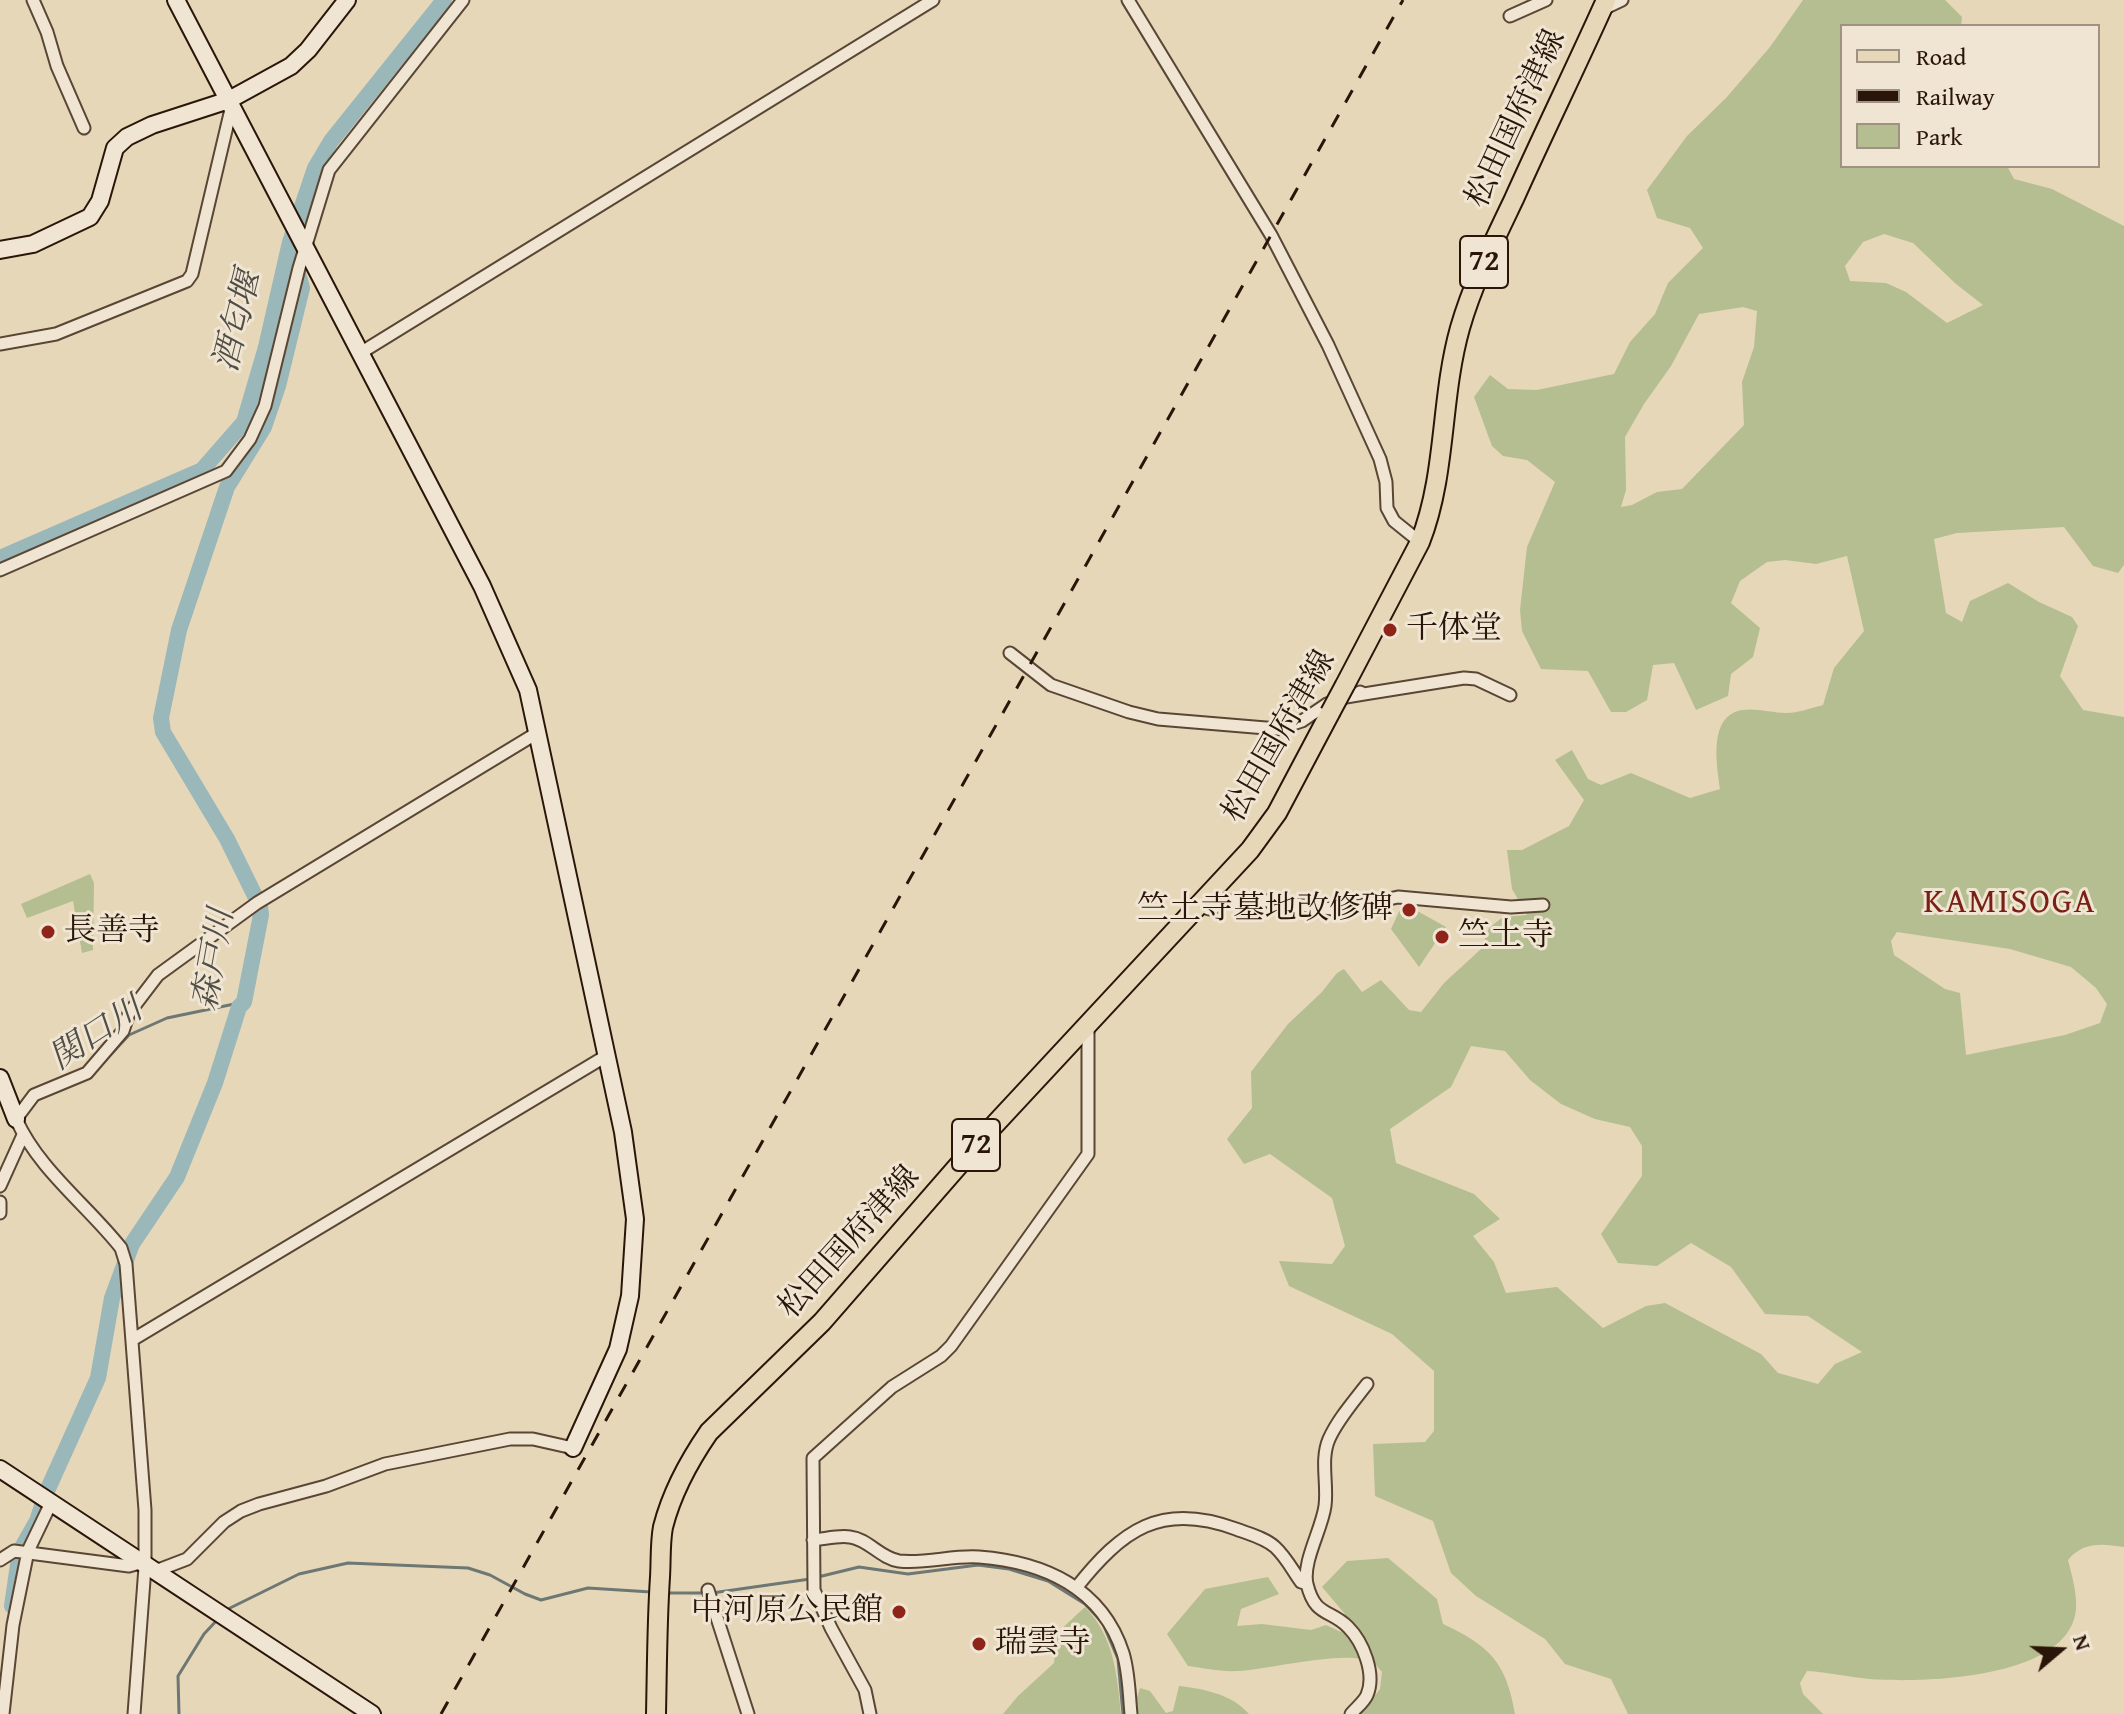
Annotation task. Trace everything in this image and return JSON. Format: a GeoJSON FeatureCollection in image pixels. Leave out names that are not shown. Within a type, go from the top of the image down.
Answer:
{"type":"FeatureCollection","features":[{"type":"Feature","properties":{"kind":"main road","name":"松田国府津線"},"geometry":{"type":"LineString","coordinates":[[656,1714],[658,1594],[663,1530],[673,1496],[689,1462],[709,1432],[822,1322],[985,1135],[1250,850],[1277,813],[1420,542],[1437,487],[1452,368],[1461,328],[1480,271],[1603,5]]}},
{"type":"Feature","properties":{"kind":"street"},"geometry":{"type":"LineString","coordinates":[[33,0],[84,128]]}},
{"type":"Feature","properties":{"kind":"street"},"geometry":{"type":"LineString","coordinates":[[0,1560],[14,1551],[146,1567],[187,1559],[224,1522],[241,1511],[326,1486],[385,1464],[510,1439],[533,1439],[573,1448],[618,1349],[630,1296],[635,1219],[623,1132],[528,690],[512,650],[362,352],[176,0]]}},
{"type":"Feature","properties":{"kind":"street"},"geometry":{"type":"LineString","coordinates":[[0,250],[33,244],[90,217],[100,201],[115,148],[127,137],[152,125],[230,102],[301,58],[347,0]]}},
{"type":"Feature","properties":{"kind":"street"},"geometry":{"type":"LineString","coordinates":[[0,570],[226,471],[250,439],[265,406],[329,170],[463,0]]}},
{"type":"Feature","properties":{"kind":"street"},"geometry":{"type":"LineString","coordinates":[[362,352],[933,0]]}},
{"type":"Feature","properties":{"kind":"street"},"geometry":{"type":"LineString","coordinates":[[1128,0],[1271,235],[1328,345],[1380,459],[1386,482],[1387,508],[1394,521],[1420,542]]}},
{"type":"Feature","properties":{"kind":"street"},"geometry":{"type":"LineString","coordinates":[[1510,16],[1546,0]]}},
{"type":"Feature","properties":{"kind":"street"},"geometry":{"type":"LineString","coordinates":[[1603,5],[1622,0]]}},
{"type":"Feature","properties":{"kind":"street"},"geometry":{"type":"LineString","coordinates":[[0,344],[56,334],[189,279],[230,102]]}},
{"type":"Feature","properties":{"kind":"street"},"geometry":{"type":"LineString","coordinates":[[1010,653],[1051,685],[1158,719],[1278,729],[1302,721],[1327,704],[1346,697],[1464,678],[1476,679],[1510,695]]}},
{"type":"Feature","properties":{"kind":"street"},"geometry":{"type":"LineString","coordinates":[[1346,684],[1364,694]]}},
{"type":"Feature","properties":{"kind":"street"},"geometry":{"type":"LineString","coordinates":[[1302,721],[1317,738]]}},
{"type":"Feature","properties":{"kind":"street"},"geometry":{"type":"LineString","coordinates":[[0,1186],[19,1127],[34,1095],[87,1073],[123,1031],[129,1013],[158,975],[258,901],[537,733]]}},
{"type":"Feature","properties":{"kind":"street"},"geometry":{"type":"LineString","coordinates":[[1198,905],[1209,909],[1231,901],[1251,899],[1340,910],[1398,897],[1511,907],[1543,905]]}},
{"type":"Feature","properties":{"kind":"street"},"geometry":{"type":"LineString","coordinates":[[870,1714],[865,1690],[831,1628],[813,1580],[813,1458],[892,1387],[941,1356],[951,1346],[1088,1154],[1088,1024]]}},
{"type":"Feature","properties":{"kind":"street"},"geometry":{"type":"LineString","coordinates":[[132,1340],[606,1056]]}},
{"type":"Feature","properties":{"kind":"street"},"geometry":{"type":"LineString","coordinates":[[0,1078],[19,1127],[47,1168],[121,1248],[126,1264],[145,1510],[146,1567],[134,1714]]}},
{"type":"Feature","properties":{"kind":"street"},"geometry":{"type":"LineString","coordinates":[[0,1202],[0,1213]]}},
{"type":"Feature","properties":{"kind":"street"},"geometry":{"type":"LineString","coordinates":[[1351,1714],[1367,1694],[1368,1665],[1355,1635],[1346,1624],[1326,1615],[1316,1605],[1306,1574],[1326,1504],[1324,1455],[1328,1441],[1367,1384]]}},
{"type":"Feature","properties":{"kind":"street"},"geometry":{"type":"LineString","coordinates":[[0,1469],[372,1714]]}},
{"type":"Feature","properties":{"kind":"street"},"geometry":{"type":"LineString","coordinates":[[3,1706],[4,1677],[22,1552],[46,1499]]}},
{"type":"Feature","properties":{"kind":"street"},"geometry":{"type":"LineString","coordinates":[[1076,1588],[1102,1556],[1135,1532],[1157,1522],[1194,1517],[1218,1522],[1275,1547],[1301,1582],[1307,1584]]}},
{"type":"Feature","properties":{"kind":"street"},"geometry":{"type":"LineString","coordinates":[[813,1540],[853,1537],[885,1557],[898,1561],[979,1557],[1034,1567],[1076,1588],[1101,1609],[1111,1623],[1124,1655],[1131,1714]]}},
{"type":"Feature","properties":{"kind":"street"},"geometry":{"type":"LineString","coordinates":[[708,1593],[748,1714]]}},
{"type":"Feature","properties":{"kind":"green space"},"geometry":{"type":"Polygon","coordinates":[[[1803,0],[1945,0],[1962,17],[1961,24],[1840,24],[1840,168],[2008,168],[2014,179],[2052,189],[2124,226],[2124,565],[2118,573],[2093,566],[2064,527],[1957,533],[1934,539],[1946,613],[1962,622],[1970,601],[2008,583],[2072,617],[2078,626],[2060,676],[2083,710],[2124,717],[2124,1547],[2087,1547],[2068,1560],[2076,1609],[2067,1633],[2048,1650],[2021,1663],[1989,1672],[1922,1680],[1869,1679],[1807,1671],[1800,1683],[1803,1694],[1823,1714],[1628,1714],[1611,1679],[1565,1664],[1545,1639],[1476,1596],[1451,1573],[1433,1521],[1375,1496],[1373,1444],[1425,1442],[1434,1431],[1434,1371],[1392,1334],[1289,1286],[1279,1261],[1332,1264],[1345,1246],[1332,1198],[1270,1154],[1244,1164],[1227,1139],[1252,1108],[1251,1072],[1288,1024],[1337,973],[1344,969],[1362,992],[1381,980],[1409,1010],[1421,1012],[1444,983],[1481,949],[1489,928],[1503,917],[1527,915],[1512,889],[1507,850],[1522,850],[1569,826],[1584,800],[1555,760],[1572,750],[1588,779],[1601,785],[1631,773],[1690,798],[1720,789],[1718,735],[1727,718],[1741,710],[1791,713],[1823,705],[1834,668],[1864,631],[1847,556],[1816,564],[1785,560],[1767,562],[1740,581],[1731,603],[1760,628],[1753,657],[1731,674],[1728,696],[1696,710],[1674,663],[1653,665],[1647,700],[1626,712],[1611,712],[1588,671],[1541,669],[1522,631],[1520,610],[1527,547],[1555,482],[1527,460],[1503,456],[1492,446],[1474,397],[1490,375],[1508,389],[1537,390],[1614,374],[1630,342],[1655,314],[1668,283],[1703,248],[1690,228],[1657,218],[1647,190],[1687,136],[1726,98],[1770,47],[1803,0]],[[1884,234],[1863,242],[1845,266],[1850,281],[1886,283],[1906,292],[1947,323],[1983,305],[1913,243],[1884,234]],[[1743,307],[1699,314],[1671,366],[1644,404],[1625,437],[1626,490],[1621,507],[1657,492],[1682,489],[1744,425],[1742,382],[1754,347],[1757,311],[1743,307]],[[1897,932],[1891,941],[1894,955],[1945,989],[1960,993],[1966,1055],[2065,1035],[2100,1023],[2107,1004],[2096,988],[2071,967],[2010,949],[1897,932]],[[1471,1046],[1451,1087],[1390,1129],[1396,1163],[1474,1194],[1500,1219],[1473,1236],[1494,1262],[1506,1293],[1557,1287],[1603,1328],[1646,1306],[1665,1303],[1761,1354],[1778,1373],[1818,1384],[1835,1364],[1862,1352],[1808,1316],[1765,1314],[1731,1267],[1691,1243],[1657,1266],[1618,1263],[1601,1234],[1642,1176],[1642,1146],[1630,1127],[1595,1119],[1561,1104],[1530,1080],[1505,1051],[1471,1046]]]}},
{"type":"Feature","properties":{"kind":"green space"},"geometry":{"type":"Polygon","coordinates":[[[90,874],[94,883],[93,950],[82,953],[73,901],[27,918],[21,904],[90,874]]]}},
{"type":"Feature","properties":{"kind":"green space"},"geometry":{"type":"Polygon","coordinates":[[[1403,903],[1446,927],[1419,967],[1391,929],[1403,903]]]}},
{"type":"Feature","properties":{"kind":"green space"},"geometry":{"type":"Polygon","coordinates":[[[1388,1558],[1437,1599],[1443,1624],[1473,1640],[1493,1658],[1507,1681],[1515,1714],[1361,1714],[1380,1689],[1382,1672],[1373,1663],[1347,1658],[1251,1670],[1213,1670],[1188,1666],[1167,1634],[1205,1589],[1268,1577],[1279,1594],[1241,1609],[1237,1626],[1262,1624],[1311,1630],[1326,1625],[1341,1632],[1345,1614],[1322,1587],[1347,1561],[1388,1558]]]}},
{"type":"Feature","properties":{"kind":"green space"},"geometry":{"type":"Polygon","coordinates":[[[1085,1607],[1108,1643],[1121,1714],[1003,1714],[1054,1663],[1057,1633],[1085,1607]]]}},
{"type":"Feature","properties":{"kind":"green space"},"geometry":{"type":"Polygon","coordinates":[[[1179,1686],[1226,1697],[1249,1714],[1137,1714],[1134,1707],[1140,1688],[1150,1691],[1166,1713],[1173,1711],[1179,1686]]]}},
{"type":"Feature","properties":{"kind":"waterway","name":"酒匂堰"},"geometry":{"type":"LineString","coordinates":[[0,558],[202,470],[244,422],[266,347],[290,242],[315,168],[331,141],[444,0]]}},
{"type":"Feature","properties":{"kind":"waterway","name":"森戸川"},"geometry":{"type":"LineString","coordinates":[[12,1606],[20,1551],[37,1521],[47,1491],[98,1378],[112,1298],[132,1244],[177,1177],[215,1083],[239,1007],[244,1002],[261,915],[260,906],[227,839],[163,732],[161,718],[179,630],[227,487],[264,427],[278,386],[302,288],[290,242]]}},
{"type":"Feature","properties":{"kind":"waterway","name":"関口川"},"geometry":{"type":"LineString","coordinates":[[102,1064],[129,1035],[167,1018],[244,1002]]}},
{"type":"Feature","properties":{"kind":"waterway"},"geometry":{"type":"LineString","coordinates":[[226,1610],[299,1574],[348,1563],[468,1568],[490,1575],[541,1600],[588,1588],[651,1592]]}},
{"type":"Feature","properties":{"kind":"waterway"},"geometry":{"type":"LineString","coordinates":[[818,1577],[859,1567],[908,1574],[978,1565],[1009,1569],[1048,1581],[1085,1604],[1100,1620]]}},
{"type":"Feature","properties":{"kind":"waterway"},"geometry":{"type":"LineString","coordinates":[[667,1593],[712,1593],[810,1579]]}},
{"type":"Feature","properties":{"kind":"waterway"},"geometry":{"type":"LineString","coordinates":[[179,1714],[178,1676],[204,1634],[218,1619]]}},
{"type":"Feature","properties":{"kind":"waterway"},"geometry":{"type":"LineString","coordinates":[[1104,1626],[1118,1659],[1123,1714]]}},
{"type":"Feature","properties":{"kind":"railway"},"geometry":{"type":"LineString","coordinates":[[441,1714],[1403,0]]}},
{"type":"Feature","properties":{"kind":"place","name":"千体堂"},"geometry":{"type":"Point","coordinates":[1390,630]}},
{"type":"Feature","properties":{"kind":"place","name":"竺土寺墓地改修碑"},"geometry":{"type":"Point","coordinates":[1409,910]}},
{"type":"Feature","properties":{"kind":"place","name":"長善寺"},"geometry":{"type":"Point","coordinates":[48,932]}},
{"type":"Feature","properties":{"kind":"place","name":"竺土寺"},"geometry":{"type":"Point","coordinates":[1442,937]}},
{"type":"Feature","properties":{"kind":"place","name":"中河原公民館"},"geometry":{"type":"Point","coordinates":[899,1612]}},
{"type":"Feature","properties":{"kind":"place","name":"瑞雲寺"},"geometry":{"type":"Point","coordinates":[979,1644]}},
{"type":"Feature","properties":{"kind":"district","name":"KAMISOGA"},"geometry":{"type":"Point","coordinates":[2010,903]}}]}
